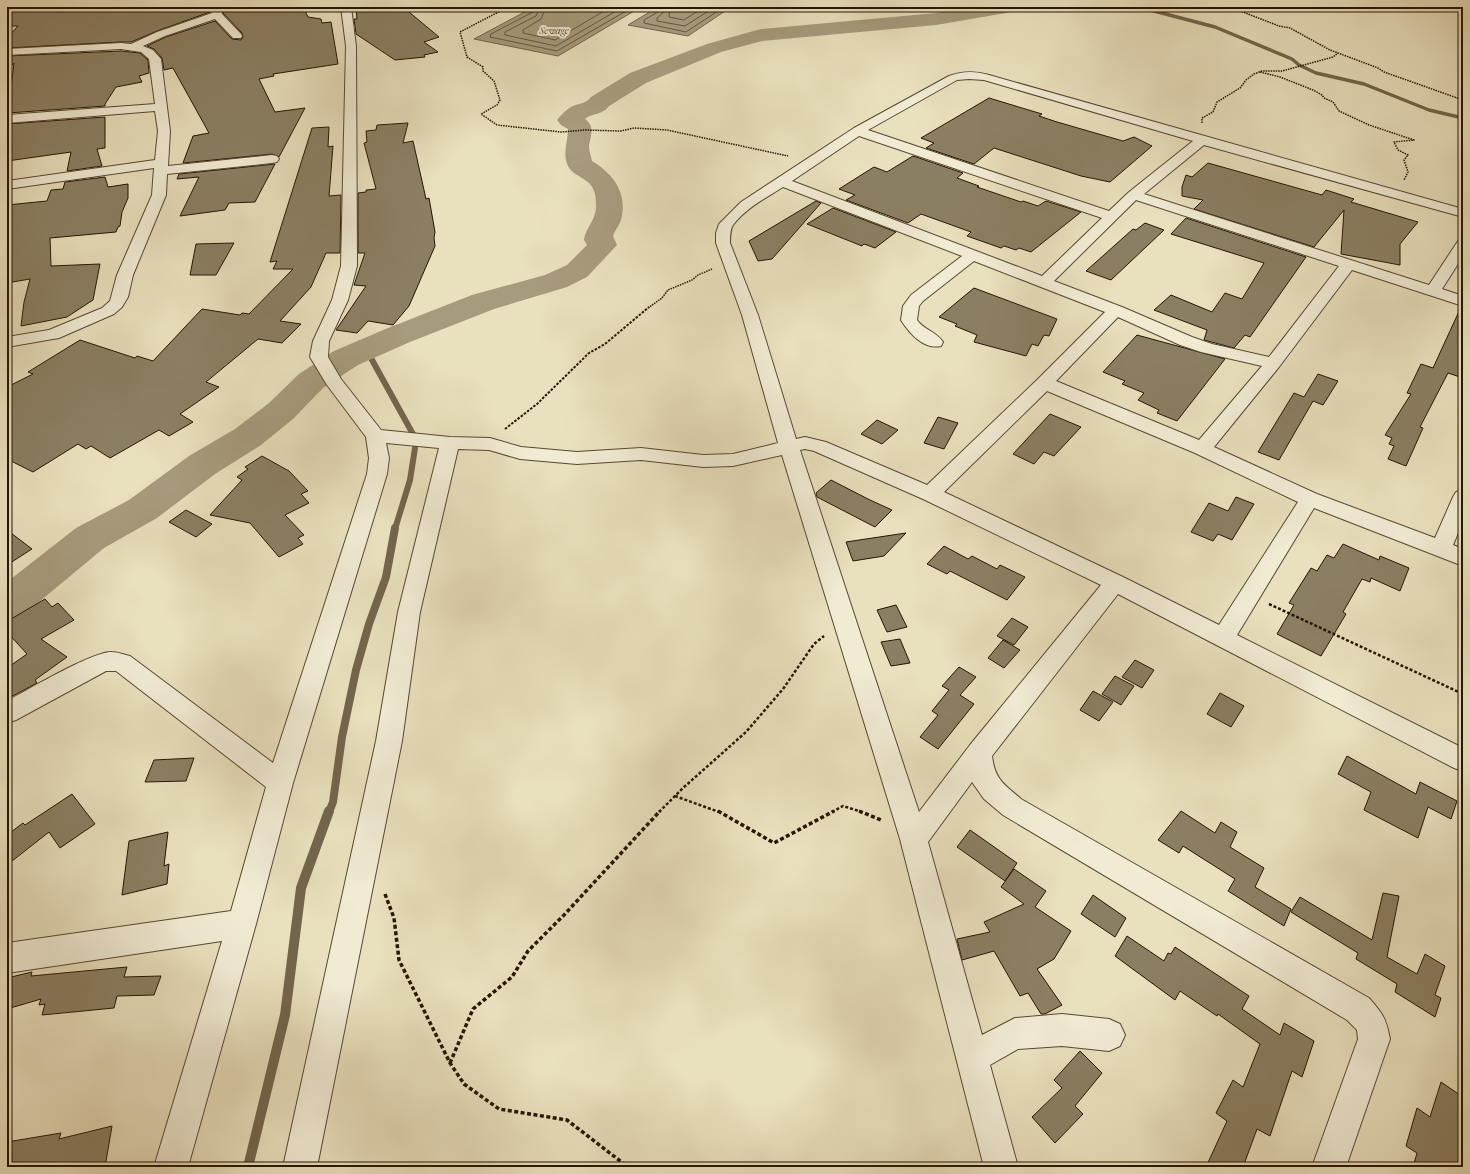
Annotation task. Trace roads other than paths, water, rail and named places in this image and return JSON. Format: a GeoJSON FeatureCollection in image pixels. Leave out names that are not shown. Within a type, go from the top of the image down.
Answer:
{"type":"FeatureCollection","features":[{"type":"Feature","properties":{"kind":"street"},"geometry":{"type":"LineString","coordinates":[[171,1167],[242,924],[280,783],[377,474],[379,458],[375,436],[333,381],[319,357],[321,341],[340,300],[348,266],[351,46],[346,7]]}},
{"type":"Feature","properties":{"kind":"street"},"geometry":{"type":"LineString","coordinates":[[132,47],[217,11],[237,36]]}},
{"type":"Feature","properties":{"kind":"street"},"geometry":{"type":"LineString","coordinates":[[7,52],[107,46],[132,47],[142,49],[154,55],[164,131],[162,167],[157,201],[125,275],[120,297],[116,304],[96,317],[68,329],[42,336],[7,342]]}},
{"type":"Feature","properties":{"kind":"street"},"geometry":{"type":"LineString","coordinates":[[1001,1167],[914,840],[789,447],[750,315],[723,243],[723,233],[726,224],[746,205],[780,181],[858,131],[953,78],[962,75],[985,77],[1202,140],[1463,213]]}},
{"type":"Feature","properties":{"kind":"street"},"geometry":{"type":"LineString","coordinates":[[7,119],[162,107]]}},
{"type":"Feature","properties":{"kind":"street"},"geometry":{"type":"LineString","coordinates":[[858,131],[1110,216]]}},
{"type":"Feature","properties":{"kind":"street"},"geometry":{"type":"LineString","coordinates":[[1044,282],[1110,216],[1202,140]]}},
{"type":"Feature","properties":{"kind":"street"},"geometry":{"type":"LineString","coordinates":[[7,185],[162,167],[272,159]]}},
{"type":"Feature","properties":{"kind":"street"},"geometry":{"type":"LineString","coordinates":[[780,181],[1116,310],[1186,341],[1207,348],[1273,363]]}},
{"type":"Feature","properties":{"kind":"street"},"geometry":{"type":"LineString","coordinates":[[1134,195],[1463,301]]}},
{"type":"Feature","properties":{"kind":"street"},"geometry":{"type":"LineString","coordinates":[[1433,291],[1463,244]]}},
{"type":"Feature","properties":{"kind":"street"},"geometry":{"type":"LineString","coordinates":[[935,342],[915,329],[909,320],[911,306],[917,298],[972,254]]}},
{"type":"Feature","properties":{"kind":"street"},"geometry":{"type":"LineString","coordinates":[[1202,449],[1273,363],[1349,264]]}},
{"type":"Feature","properties":{"kind":"street"},"geometry":{"type":"LineString","coordinates":[[930,494],[1044,383],[1116,310]]}},
{"type":"Feature","properties":{"kind":"street"},"geometry":{"type":"LineString","coordinates":[[1044,383],[1202,449],[1310,499],[1441,548],[1463,558]]}},
{"type":"Feature","properties":{"kind":"street"},"geometry":{"type":"LineString","coordinates":[[375,436],[450,443],[490,444],[520,453],[570,457],[641,454],[703,460],[733,460],[805,443],[819,446],[930,494],[1115,583],[1463,760]]}},
{"type":"Feature","properties":{"kind":"street"},"geometry":{"type":"LineString","coordinates":[[300,1167],[389,740],[409,612],[450,443]]}},
{"type":"Feature","properties":{"kind":"street"},"geometry":{"type":"LineString","coordinates":[[1441,548],[1463,497]]}},
{"type":"Feature","properties":{"kind":"street"},"geometry":{"type":"LineString","coordinates":[[1223,638],[1310,499]]}},
{"type":"Feature","properties":{"kind":"street"},"geometry":{"type":"LineString","coordinates":[[914,840],[979,753],[1115,583]]}},
{"type":"Feature","properties":{"kind":"street"},"geometry":{"type":"LineString","coordinates":[[7,713],[101,663],[112,661],[122,663],[280,783]]}},
{"type":"Feature","properties":{"kind":"street"},"geometry":{"type":"LineString","coordinates":[[979,753],[981,773],[993,791],[1012,806],[1358,1009],[1371,1023],[1374,1039],[1329,1167]]}},
{"type":"Feature","properties":{"kind":"street"},"geometry":{"type":"LineString","coordinates":[[7,958],[242,924]]}},
{"type":"Feature","properties":{"kind":"street"},"geometry":{"type":"LineString","coordinates":[[972,1057],[1015,1034],[1062,1030],[1109,1035]]}},
{"type":"Feature","properties":{"kind":"water","name":"Sewage"},"geometry":{"type":"Polygon","coordinates":[[[534,7],[641,7],[558,56],[474,39],[534,7]]]}},
{"type":"Feature","properties":{"kind":"water"},"geometry":{"type":"Polygon","coordinates":[[[658,7],[731,7],[688,36],[628,25],[658,7]]]}},
{"type":"Feature","properties":{"kind":"waterway"},"geometry":{"type":"LineString","coordinates":[[7,605],[90,538],[143,509],[202,465],[248,437],[281,411],[311,381],[346,358],[399,335],[483,302],[556,281],[577,271],[603,245],[598,240],[607,221],[610,202],[606,187],[596,175],[580,165],[577,152],[580,134],[579,126],[569,120],[579,112],[597,106],[599,102],[638,78],[714,48],[761,35],[936,19],[1006,7]]}},
{"type":"Feature","properties":{"kind":"waterway"},"geometry":{"type":"LineString","coordinates":[[1139,7],[1215,27],[1292,59],[1299,65],[1316,73],[1364,84],[1429,110],[1463,118]]}},
{"type":"Feature","properties":{"kind":"waterway"},"geometry":{"type":"LineString","coordinates":[[366,349],[414,436]]}},
{"type":"Feature","properties":{"kind":"waterway"},"geometry":{"type":"LineString","coordinates":[[395,529],[410,480],[415,448]]}},
{"type":"Feature","properties":{"kind":"waterway"},"geometry":{"type":"LineString","coordinates":[[329,812],[333,802],[342,737],[356,670],[369,624],[386,577],[395,528]]}},
{"type":"Feature","properties":{"kind":"waterway"},"geometry":{"type":"LineString","coordinates":[[248,1167],[285,1015],[301,888],[329,811]]}}]}
